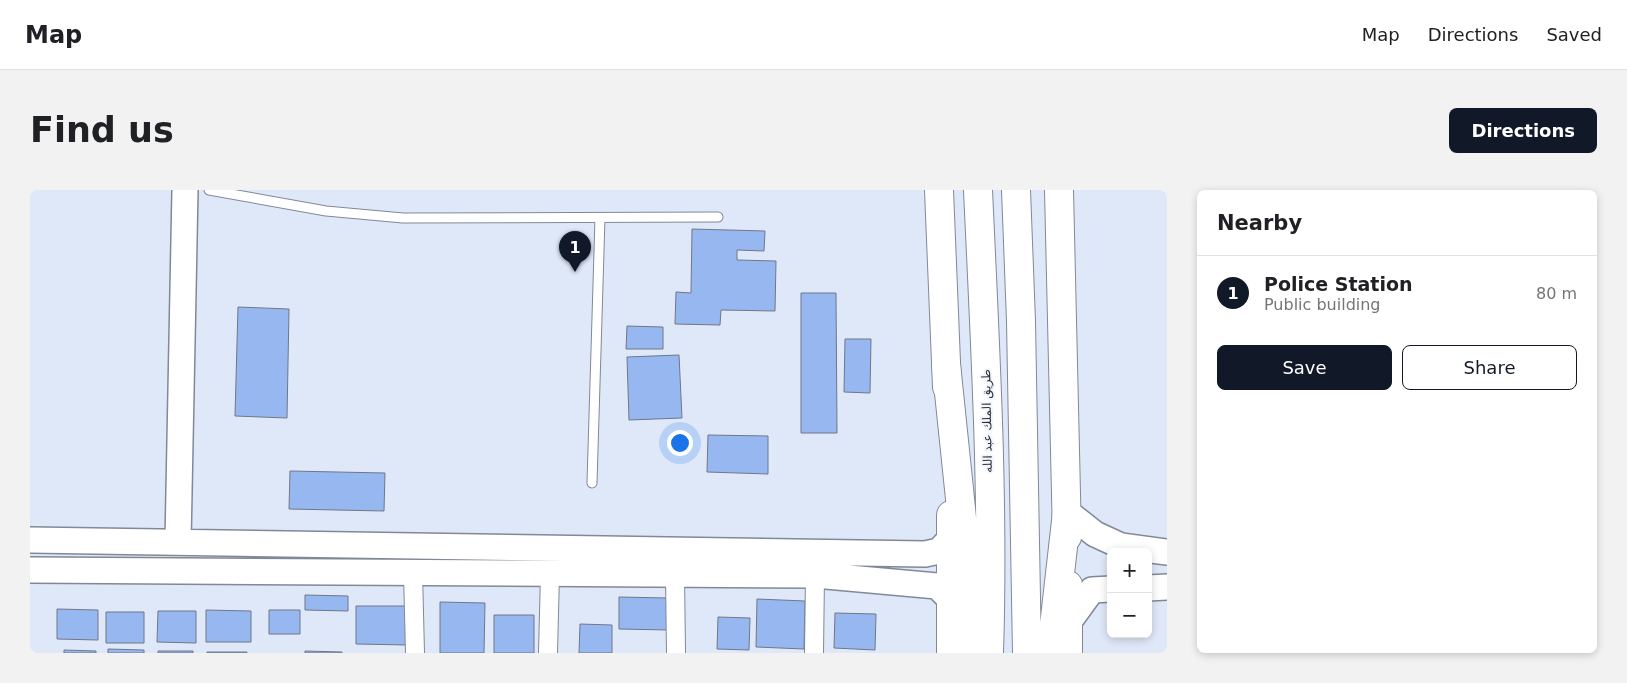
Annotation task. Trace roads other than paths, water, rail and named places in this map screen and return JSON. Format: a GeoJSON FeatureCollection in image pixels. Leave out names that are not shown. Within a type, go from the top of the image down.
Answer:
{"type":"FeatureCollection","features":[{"type":"Feature","properties":{"kind":"main road"},"geometry":{"type":"LineString","coordinates":[[939,190],[952,537],[951,653]]}},
{"type":"Feature","properties":{"kind":"main road","name":"طريق الملك عبد الله"},"geometry":{"type":"LineString","coordinates":[[978,190],[986,361],[990,600],[988,653]]}},
{"type":"Feature","properties":{"kind":"main road"},"geometry":{"type":"LineString","coordinates":[[1016,190],[1022,331],[1027,653]]}},
{"type":"Feature","properties":{"kind":"main road"},"geometry":{"type":"LineString","coordinates":[[1059,190],[1067,512],[1068,653]]}},
{"type":"Feature","properties":{"kind":"main road"},"geometry":{"type":"LineString","coordinates":[[946,364],[976,653]]}},
{"type":"Feature","properties":{"kind":"main road"},"geometry":{"type":"LineString","coordinates":[[1051,653],[1067,512]]}},
{"type":"Feature","properties":{"kind":"street"},"geometry":{"type":"LineString","coordinates":[[178,542],[185,190]]}},
{"type":"Feature","properties":{"kind":"street"},"geometry":{"type":"LineString","coordinates":[[1067,512],[1095,534],[1121,546],[1167,552]]}},
{"type":"Feature","properties":{"kind":"street"},"geometry":{"type":"LineString","coordinates":[[30,540],[925,554],[939,551],[952,537]]}},
{"type":"Feature","properties":{"kind":"street"},"geometry":{"type":"LineString","coordinates":[[30,570],[815,575],[937,586],[951,600]]}},
{"type":"Feature","properties":{"kind":"street"},"geometry":{"type":"LineString","coordinates":[[413,573],[415,653]]}},
{"type":"Feature","properties":{"kind":"street"},"geometry":{"type":"LineString","coordinates":[[548,653],[550,574]]}},
{"type":"Feature","properties":{"kind":"street"},"geometry":{"type":"LineString","coordinates":[[675,574],[676,653]]}},
{"type":"Feature","properties":{"kind":"street"},"geometry":{"type":"LineString","coordinates":[[814,653],[815,575]]}},
{"type":"Feature","properties":{"kind":"street"},"geometry":{"type":"LineString","coordinates":[[1152,588],[1167,587]]}},
{"type":"Feature","properties":{"kind":"street"},"geometry":{"type":"LineString","coordinates":[[1068,623],[1092,590],[1107,589]]}},
{"type":"Feature","properties":{"kind":"lane"},"geometry":{"type":"LineString","coordinates":[[209,190],[326,211],[403,218],[718,218]]}},
{"type":"Feature","properties":{"kind":"lane"},"geometry":{"type":"LineString","coordinates":[[592,483],[600,218]]}},
{"type":"Feature","properties":{"kind":"place","name":"Police Station"},"geometry":{"type":"Point","coordinates":[575,272]}}]}
